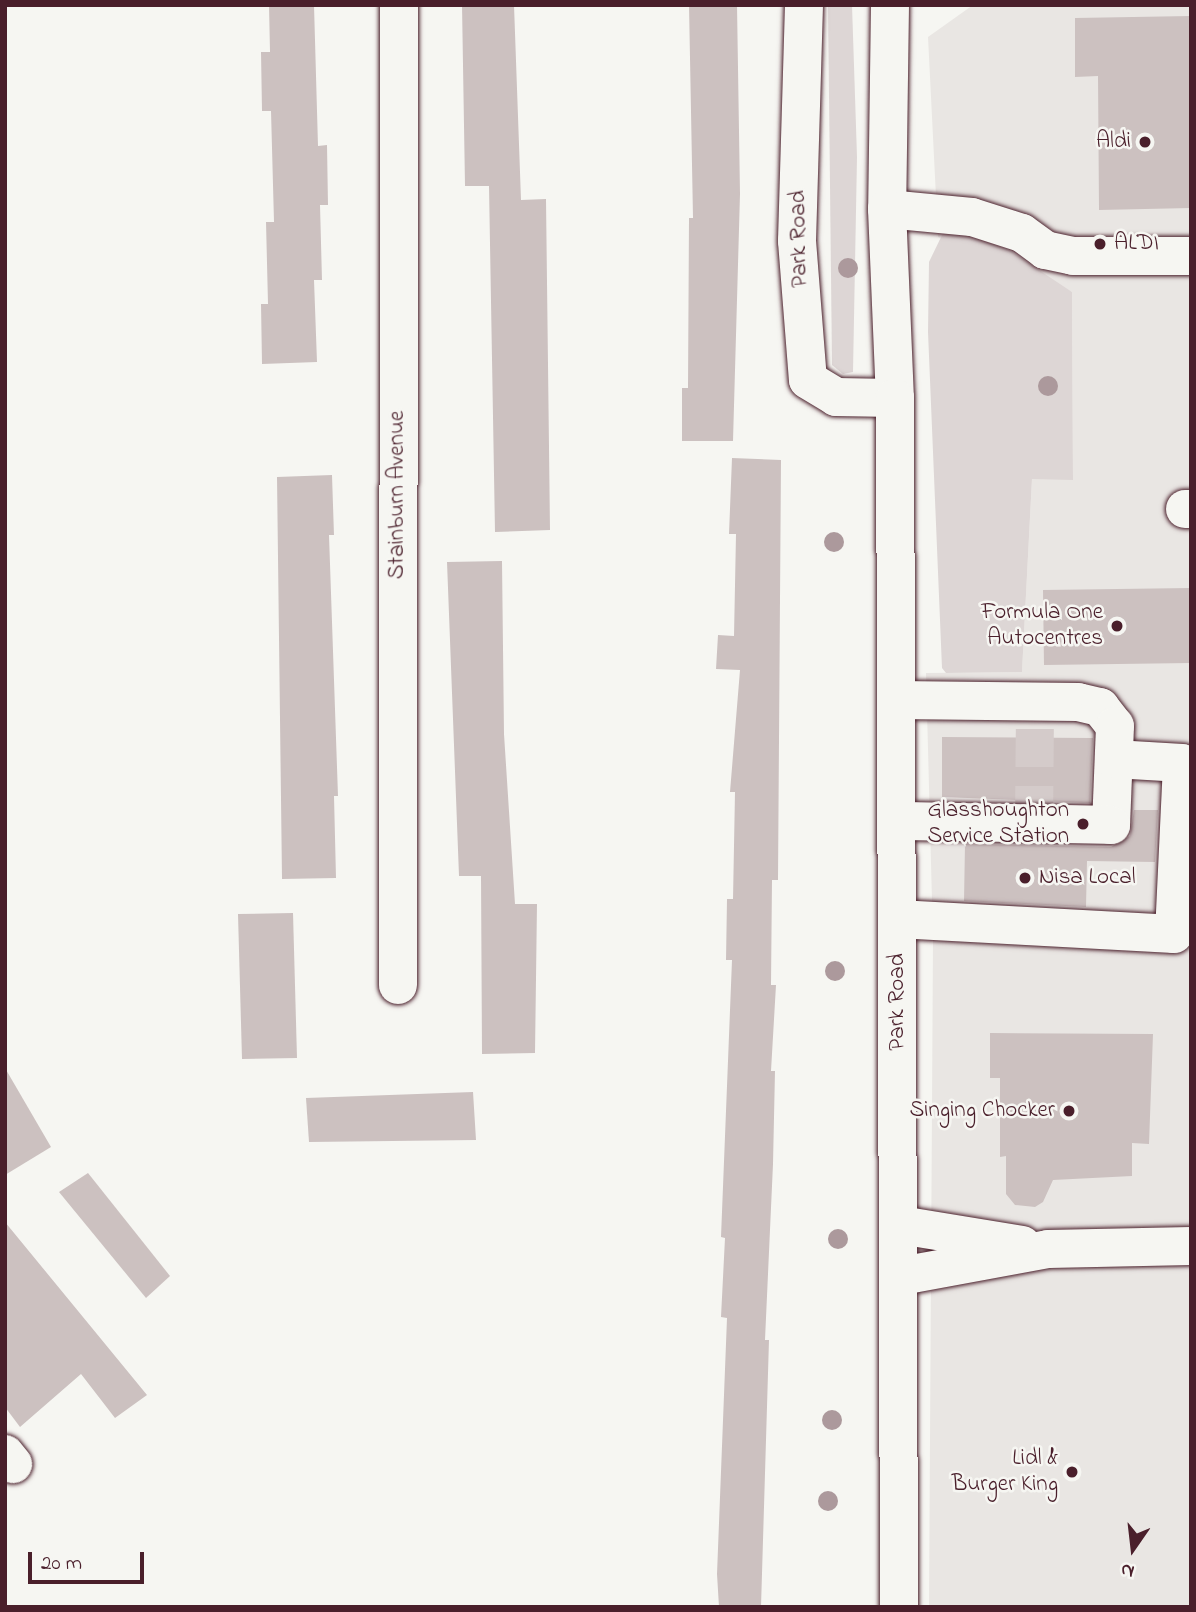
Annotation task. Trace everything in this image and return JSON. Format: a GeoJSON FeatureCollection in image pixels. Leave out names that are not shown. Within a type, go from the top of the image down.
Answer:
{"type":"FeatureCollection","features":[{"type":"Feature","properties":{"kind":"main road","name":"Stainburn Avenue"},"geometry":{"type":"LineString","coordinates":[[398,985],[399,5]]}},
{"type":"Feature","properties":{"kind":"main road","name":"Park Road"},"geometry":{"type":"LineString","coordinates":[[804,5],[797,242],[808,380],[836,397],[895,398]]}},
{"type":"Feature","properties":{"kind":"main road","name":"Park Road"},"geometry":{"type":"LineString","coordinates":[[890,5],[887,209],[895,398],[901,1276],[899,1607]]}},
{"type":"Feature","properties":{"kind":"main road"},"geometry":{"type":"LineString","coordinates":[[887,209],[972,217],[1022,233],[1045,250],[1073,257],[1191,256]]}},
{"type":"Feature","properties":{"kind":"main road"},"geometry":{"type":"LineString","coordinates":[[896,700],[1078,702],[1100,707],[1115,726],[1111,825],[897,821]]}},
{"type":"Feature","properties":{"kind":"main road"},"geometry":{"type":"LineString","coordinates":[[898,919],[1174,934],[1182,763],[1114,759]]}},
{"type":"Feature","properties":{"kind":"main road"},"geometry":{"type":"LineString","coordinates":[[900,1225],[1048,1249]]}},
{"type":"Feature","properties":{"kind":"main road"},"geometry":{"type":"LineString","coordinates":[[901,1276],[1048,1249],[1191,1246]]}},
{"type":"Feature","properties":{"kind":"shaded area"},"geometry":{"type":"Polygon","coordinates":[[[828,5],[852,5],[857,157],[853,372],[843,374],[832,365],[828,5]]]}},
{"type":"Feature","properties":{"kind":"shaded area"},"geometry":{"type":"Polygon","coordinates":[[[973,5],[1191,5],[1191,1607],[929,1607],[933,939],[926,673],[1022,672],[1032,479],[1073,479],[1072,292],[938,237],[928,37],[973,5]]]}},
{"type":"Feature","properties":{"kind":"shaded area"},"geometry":{"type":"Polygon","coordinates":[[[944,231],[957,231],[1009,250],[1072,292],[1073,480],[1032,479],[1022,672],[946,673],[942,668],[928,332],[929,262],[944,231]]]}},
{"type":"Feature","properties":{"kind":"building"},"geometry":{"type":"Polygon","coordinates":[[[269,5],[314,5],[318,146],[327,145],[328,205],[320,205],[322,280],[314,280],[317,362],[262,364],[261,304],[268,304],[266,222],[274,222],[271,111],[262,111],[261,52],[270,52],[269,5]]]}},
{"type":"Feature","properties":{"kind":"building"},"geometry":{"type":"Polygon","coordinates":[[[462,5],[514,5],[521,200],[546,199],[550,530],[495,532],[489,186],[465,186],[462,5]]]}},
{"type":"Feature","properties":{"kind":"building"},"geometry":{"type":"Polygon","coordinates":[[[689,5],[737,5],[740,194],[733,441],[682,441],[682,388],[688,388],[689,218],[693,218],[689,5]]]}},
{"type":"Feature","properties":{"kind":"building","name":"Aldi"},"geometry":{"type":"Polygon","coordinates":[[[1191,16],[1191,208],[1099,210],[1098,76],[1075,77],[1075,18],[1191,16]]]}},
{"type":"Feature","properties":{"kind":"building"},"geometry":{"type":"Polygon","coordinates":[[[732,458],[781,460],[778,880],[772,880],[771,985],[776,985],[771,1071],[775,1071],[765,1340],[769,1340],[761,1607],[719,1607],[717,1574],[727,1318],[721,1317],[725,1238],[721,1237],[732,960],[726,960],[727,899],[733,899],[735,792],[730,792],[740,670],[716,669],[718,635],[734,636],[736,534],[729,534],[732,458]]]}},
{"type":"Feature","properties":{"kind":"building"},"geometry":{"type":"Polygon","coordinates":[[[332,475],[334,535],[329,535],[338,796],[334,796],[336,878],[282,879],[277,477],[332,475]]]}},
{"type":"Feature","properties":{"kind":"building"},"geometry":{"type":"Polygon","coordinates":[[[502,561],[504,734],[515,904],[537,904],[535,1053],[482,1054],[481,876],[459,876],[447,562],[502,561]]]}},
{"type":"Feature","properties":{"kind":"building","name":"Formula One Autocentres"},"geometry":{"type":"Polygon","coordinates":[[[1191,588],[1191,663],[1044,665],[1043,590],[1191,588]]]}},
{"type":"Feature","properties":{"kind":"building"},"geometry":{"type":"Polygon","coordinates":[[[942,737],[1093,738],[1090,803],[942,797],[942,737]]]}},
{"type":"Feature","properties":{"kind":"building","name":"Nisa Local"},"geometry":{"type":"Polygon","coordinates":[[[1134,810],[1158,810],[1155,862],[1087,861],[1086,907],[964,901],[965,844],[1111,847],[1130,836],[1134,810]]]}},
{"type":"Feature","properties":{"kind":"building"},"geometry":{"type":"Polygon","coordinates":[[[293,913],[297,1058],[242,1059],[238,914],[293,913]]]}},
{"type":"Feature","properties":{"kind":"building","name":"Singing Chocker"},"geometry":{"type":"Polygon","coordinates":[[[990,1033],[1153,1034],[1149,1144],[1132,1143],[1132,1176],[1053,1180],[1043,1202],[1035,1207],[1015,1205],[1006,1194],[1006,1156],[1000,1157],[1000,1078],[990,1078],[990,1033]]]}},
{"type":"Feature","properties":{"kind":"building"},"geometry":{"type":"Polygon","coordinates":[[[5,1068],[51,1147],[5,1175],[5,1068]]]}},
{"type":"Feature","properties":{"kind":"building"},"geometry":{"type":"Polygon","coordinates":[[[473,1092],[476,1140],[309,1142],[306,1098],[473,1092]]]}},
{"type":"Feature","properties":{"kind":"building"},"geometry":{"type":"Polygon","coordinates":[[[88,1173],[170,1276],[146,1298],[59,1192],[88,1173]]]}},
{"type":"Feature","properties":{"kind":"building"},"geometry":{"type":"Polygon","coordinates":[[[5,1222],[147,1395],[115,1418],[81,1374],[20,1427],[5,1407],[5,1222]]]}},
{"type":"Feature","properties":{"kind":"tunnel"},"geometry":{"type":"LineString","coordinates":[[1034,824],[1035,701]]}},
{"type":"Feature","properties":{"kind":"place","name":"Aldi"},"geometry":{"type":"Point","coordinates":[1145,142]}},
{"type":"Feature","properties":{"kind":"place","name":"ALDI"},"geometry":{"type":"Point","coordinates":[1100,244]}},
{"type":"Feature","properties":{"kind":"place","name":"Formula One Autocentres"},"geometry":{"type":"Point","coordinates":[1117,626]}},
{"type":"Feature","properties":{"kind":"place","name":"Glasshoughton Service Station"},"geometry":{"type":"Point","coordinates":[1083,824]}},
{"type":"Feature","properties":{"kind":"place","name":"Nisa Local"},"geometry":{"type":"Point","coordinates":[1025,878]}},
{"type":"Feature","properties":{"kind":"place","name":"Singing Chocker"},"geometry":{"type":"Point","coordinates":[1069,1111]}},
{"type":"Feature","properties":{"kind":"place","name":"Lidl & Burger King"},"geometry":{"type":"Point","coordinates":[1072,1472]}}]}
